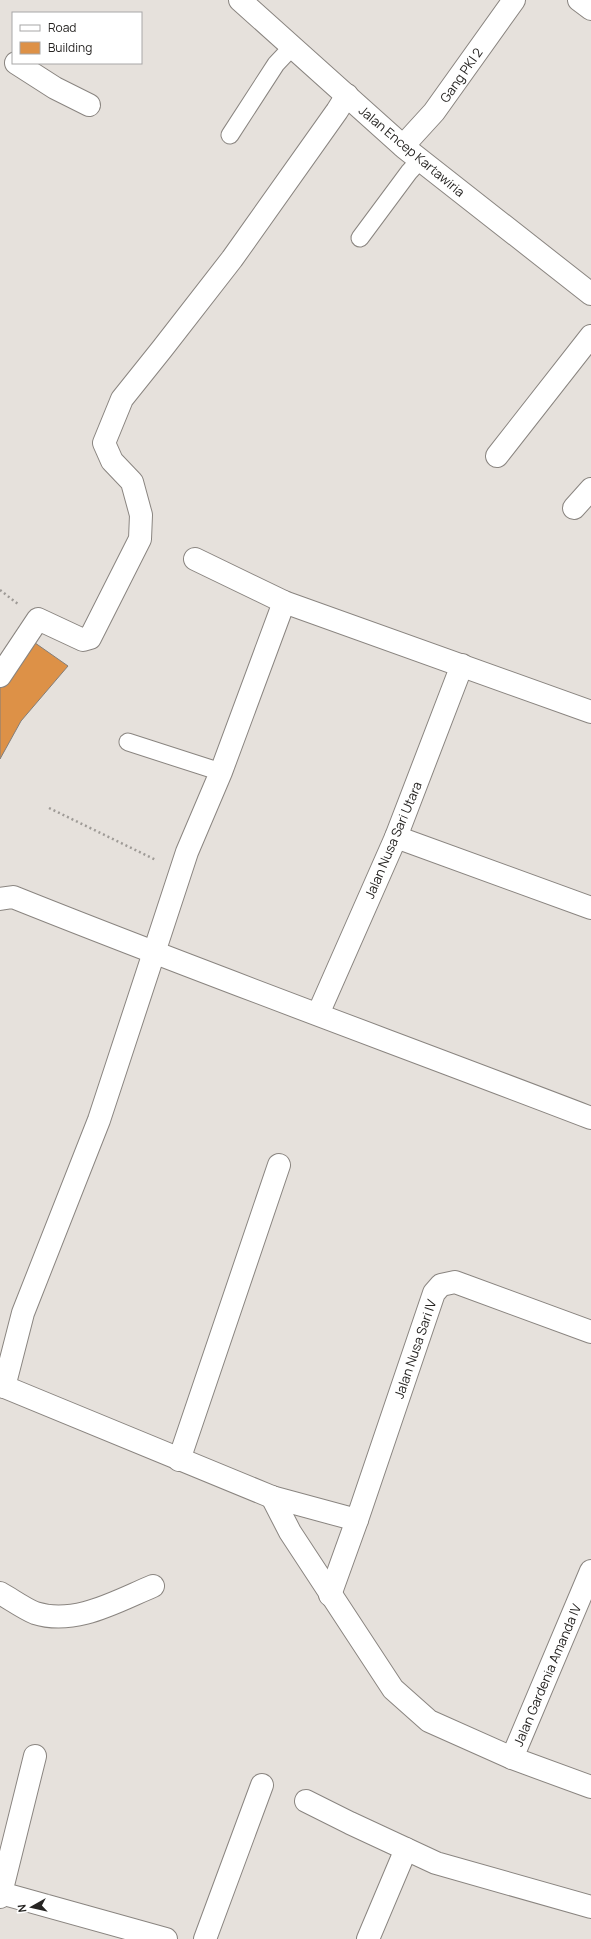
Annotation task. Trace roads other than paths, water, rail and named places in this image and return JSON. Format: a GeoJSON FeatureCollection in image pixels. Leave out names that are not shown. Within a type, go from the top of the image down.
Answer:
{"type":"FeatureCollection","features":[{"type":"Feature","properties":{"kind":"street","name":"Jalan Encep Kartawiria"},"geometry":{"type":"LineString","coordinates":[[240,0],[411,153],[591,294]]}},
{"type":"Feature","properties":{"kind":"street","name":"Gang PKI 2"},"geometry":{"type":"LineString","coordinates":[[411,153],[434,112],[514,0]]}},
{"type":"Feature","properties":{"kind":"street"},"geometry":{"type":"LineString","coordinates":[[579,0],[591,9]]}},
{"type":"Feature","properties":{"kind":"street"},"geometry":{"type":"LineString","coordinates":[[0,54],[12,61]]}},
{"type":"Feature","properties":{"kind":"street"},"geometry":{"type":"LineString","coordinates":[[18,64],[55,88],[89,105]]}},
{"type":"Feature","properties":{"kind":"street"},"geometry":{"type":"LineString","coordinates":[[0,676],[38,619],[83,640],[90,638],[140,539],[141,515],[132,482],[112,461],[104,443],[122,399],[232,259],[347,95]]}},
{"type":"Feature","properties":{"kind":"street"},"geometry":{"type":"LineString","coordinates":[[497,456],[591,336]]}},
{"type":"Feature","properties":{"kind":"street"},"geometry":{"type":"LineString","coordinates":[[574,508],[591,490]]}},
{"type":"Feature","properties":{"kind":"street"},"geometry":{"type":"LineString","coordinates":[[195,559],[284,602],[591,712]]}},
{"type":"Feature","properties":{"kind":"street"},"geometry":{"type":"LineString","coordinates":[[284,602],[221,772],[186,852],[99,1120],[23,1313],[2,1386],[272,1497],[358,1520]]}},
{"type":"Feature","properties":{"kind":"street","name":"Jalan Nusa Sari Utara"},"geometry":{"type":"LineString","coordinates":[[318,1014],[396,837],[462,665]]}},
{"type":"Feature","properties":{"kind":"street"},"geometry":{"type":"LineString","coordinates":[[396,837],[591,908]]}},
{"type":"Feature","properties":{"kind":"street"},"geometry":{"type":"LineString","coordinates":[[0,899],[13,897],[154,953],[591,1118]]}},
{"type":"Feature","properties":{"kind":"street"},"geometry":{"type":"LineString","coordinates":[[179,1460],[278,1165]]}},
{"type":"Feature","properties":{"kind":"street","name":"Jalan Nusa Sari IV"},"geometry":{"type":"LineString","coordinates":[[330,1595],[358,1520],[434,1293],[441,1285],[455,1282],[591,1332]]}},
{"type":"Feature","properties":{"kind":"street"},"geometry":{"type":"LineString","coordinates":[[272,1497],[290,1532],[393,1689],[429,1721],[512,1758],[591,1787]]}},
{"type":"Feature","properties":{"kind":"street","name":"Jalan Gardenia Amanda IV"},"geometry":{"type":"LineString","coordinates":[[512,1758],[591,1571]]}},
{"type":"Feature","properties":{"kind":"street"},"geometry":{"type":"LineString","coordinates":[[0,1593],[34,1612],[49,1616],[70,1616],[98,1609],[153,1586]]}},
{"type":"Feature","properties":{"kind":"street"},"geometry":{"type":"LineString","coordinates":[[35,1756],[0,1895],[166,1939]]}},
{"type":"Feature","properties":{"kind":"street"},"geometry":{"type":"LineString","coordinates":[[205,1939],[262,1785]]}},
{"type":"Feature","properties":{"kind":"street"},"geometry":{"type":"LineString","coordinates":[[306,1800],[436,1863],[591,1907]]}},
{"type":"Feature","properties":{"kind":"street"},"geometry":{"type":"LineString","coordinates":[[368,1939],[406,1849]]}},
{"type":"Feature","properties":{"kind":"lane"},"geometry":{"type":"LineString","coordinates":[[230,135],[276,64],[292,47]]}},
{"type":"Feature","properties":{"kind":"lane"},"geometry":{"type":"LineString","coordinates":[[360,238],[409,172],[411,153]]}},
{"type":"Feature","properties":{"kind":"lane"},"geometry":{"type":"LineString","coordinates":[[128,742],[221,772]]}}]}
